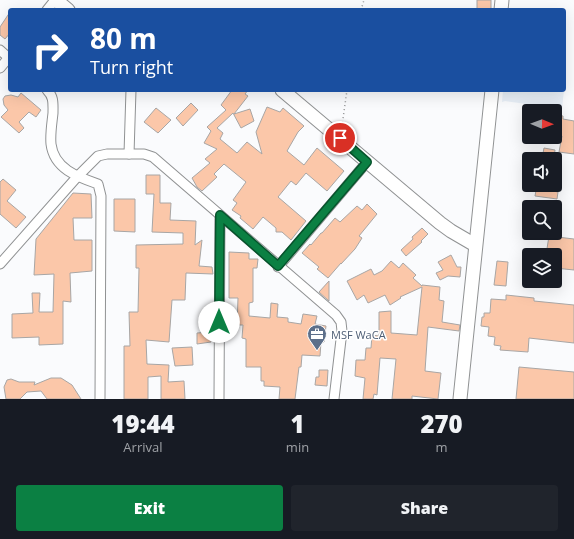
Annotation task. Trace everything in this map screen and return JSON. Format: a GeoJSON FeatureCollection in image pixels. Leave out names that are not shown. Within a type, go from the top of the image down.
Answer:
{"type":"FeatureCollection","features":[{"type":"Feature","properties":{"kind":"street"},"geometry":{"type":"LineString","coordinates":[[49,8],[56,0],[66,8]]}},
{"type":"Feature","properties":{"kind":"street"},"geometry":{"type":"LineString","coordinates":[[0,50],[8,56]]}},
{"type":"Feature","properties":{"kind":"street"},"geometry":{"type":"LineString","coordinates":[[0,68],[8,60]]}},
{"type":"Feature","properties":{"kind":"street"},"geometry":{"type":"LineString","coordinates":[[48,92],[53,100],[51,144],[57,161],[77,176],[98,184],[101,196],[100,399]]}},
{"type":"Feature","properties":{"kind":"street"},"geometry":{"type":"LineString","coordinates":[[129,154],[131,92]]}},
{"type":"Feature","properties":{"kind":"street"},"geometry":{"type":"LineString","coordinates":[[284,92],[446,227],[475,245]]}},
{"type":"Feature","properties":{"kind":"street"},"geometry":{"type":"LineString","coordinates":[[460,399],[492,92]]}},
{"type":"Feature","properties":{"kind":"street"},"geometry":{"type":"LineString","coordinates":[[0,264],[77,176],[98,156],[107,154],[144,154],[153,157],[336,315],[341,322],[342,331],[334,399]]}},
{"type":"Feature","properties":{"kind":"street"},"geometry":{"type":"LineString","coordinates":[[278,266],[367,162]]}},
{"type":"Feature","properties":{"kind":"street"},"geometry":{"type":"LineString","coordinates":[[219,399],[220,215]]}},
{"type":"Feature","properties":{"kind":"path"},"geometry":{"type":"LineString","coordinates":[[340,138],[347,92]]}},
{"type":"Feature","properties":{"kind":"shaded area"},"geometry":{"type":"Polygon","coordinates":[[[503,92],[564,92],[562,109],[562,104],[526,104],[505,101],[502,102],[503,92]]]}},
{"type":"Feature","properties":{"kind":"building"},"geometry":{"type":"Polygon","coordinates":[[[477,0],[491,0],[491,8],[477,8],[477,0]]]}},
{"type":"Feature","properties":{"kind":"building"},"geometry":{"type":"Polygon","coordinates":[[[8,15],[8,35],[5,39],[0,35],[0,27],[8,15]]]}},
{"type":"Feature","properties":{"kind":"building"},"geometry":{"type":"Polygon","coordinates":[[[231,92],[246,92],[245,94],[248,96],[234,114],[250,109],[254,121],[241,128],[233,113],[217,128],[223,133],[220,139],[237,153],[247,142],[262,154],[256,132],[267,107],[280,112],[283,108],[304,126],[298,132],[287,151],[304,165],[317,148],[344,171],[327,191],[306,173],[296,185],[291,181],[278,197],[306,221],[291,240],[282,232],[276,232],[276,228],[263,217],[253,229],[240,218],[241,216],[232,210],[237,203],[233,200],[246,182],[224,164],[214,174],[217,177],[202,191],[197,187],[192,178],[210,163],[205,159],[217,149],[204,143],[211,131],[207,127],[226,110],[221,105],[231,92]]]}},
{"type":"Feature","properties":{"kind":"building"},"geometry":{"type":"Polygon","coordinates":[[[21,93],[41,110],[36,117],[29,112],[19,122],[24,128],[19,133],[1,117],[8,110],[4,105],[3,99],[5,96],[11,95],[18,97],[21,93]]]}},
{"type":"Feature","properties":{"kind":"building"},"geometry":{"type":"Polygon","coordinates":[[[191,103],[198,110],[183,126],[176,118],[191,103]]]}},
{"type":"Feature","properties":{"kind":"building"},"geometry":{"type":"Polygon","coordinates":[[[156,108],[171,120],[158,133],[144,122],[156,108]]]}},
{"type":"Feature","properties":{"kind":"building"},"geometry":{"type":"Polygon","coordinates":[[[562,116],[563,119],[574,121],[574,154],[559,152],[560,144],[562,144],[562,116]]]}},
{"type":"Feature","properties":{"kind":"building"},"geometry":{"type":"Polygon","coordinates":[[[544,148],[555,150],[555,152],[543,152],[544,148]]]}},
{"type":"Feature","properties":{"kind":"building"},"geometry":{"type":"Polygon","coordinates":[[[146,175],[160,175],[160,203],[171,203],[170,220],[196,221],[195,245],[202,240],[199,266],[212,267],[213,274],[186,273],[185,300],[172,300],[169,342],[146,340],[147,364],[169,365],[168,382],[184,381],[185,399],[161,399],[161,376],[148,377],[148,399],[124,399],[124,346],[130,346],[129,312],[138,312],[139,268],[136,268],[136,245],[183,244],[183,233],[152,232],[154,194],[146,194],[146,175]]]}},
{"type":"Feature","properties":{"kind":"building"},"geometry":{"type":"Polygon","coordinates":[[[3,179],[16,190],[7,201],[26,217],[16,228],[0,214],[0,182],[3,179]]]}},
{"type":"Feature","properties":{"kind":"building"},"geometry":{"type":"Polygon","coordinates":[[[536,192],[558,192],[557,199],[535,196],[536,192]]]}},
{"type":"Feature","properties":{"kind":"building"},"geometry":{"type":"Polygon","coordinates":[[[73,193],[91,194],[92,218],[73,218],[74,240],[92,240],[92,271],[70,273],[71,302],[63,301],[63,344],[39,345],[39,337],[12,338],[12,314],[33,313],[32,293],[40,293],[39,312],[53,312],[54,274],[34,275],[36,239],[73,193]]]}},
{"type":"Feature","properties":{"kind":"building"},"geometry":{"type":"Polygon","coordinates":[[[114,199],[135,199],[135,232],[114,231],[114,199]]]}},
{"type":"Feature","properties":{"kind":"building"},"geometry":{"type":"Polygon","coordinates":[[[367,204],[377,214],[359,236],[362,238],[355,249],[328,278],[317,269],[319,267],[302,253],[335,218],[340,222],[357,206],[362,210],[367,204]]]}},
{"type":"Feature","properties":{"kind":"building"},"geometry":{"type":"Polygon","coordinates":[[[422,228],[428,234],[421,241],[422,242],[406,256],[401,250],[422,228]]]}},
{"type":"Feature","properties":{"kind":"building"},"geometry":{"type":"Polygon","coordinates":[[[562,238],[574,239],[574,270],[562,269],[562,248],[547,248],[548,240],[562,240],[562,238]]]}},
{"type":"Feature","properties":{"kind":"building"},"geometry":{"type":"Polygon","coordinates":[[[229,252],[249,253],[249,259],[258,259],[257,268],[253,268],[253,302],[249,303],[249,316],[270,318],[271,303],[278,304],[277,317],[288,318],[288,322],[301,324],[303,314],[317,316],[315,324],[326,326],[324,342],[321,342],[320,356],[302,355],[295,399],[279,399],[280,387],[264,386],[264,381],[261,381],[261,367],[246,367],[246,339],[242,338],[243,325],[237,325],[238,298],[229,298],[229,252]]]}},
{"type":"Feature","properties":{"kind":"building"},"geometry":{"type":"Polygon","coordinates":[[[451,255],[457,267],[461,267],[460,277],[448,276],[440,280],[436,273],[443,270],[438,262],[451,255]]]}},
{"type":"Feature","properties":{"kind":"building"},"geometry":{"type":"Polygon","coordinates":[[[391,261],[399,268],[403,263],[416,275],[413,278],[422,286],[440,287],[439,300],[444,301],[442,322],[460,325],[459,331],[428,327],[425,371],[441,373],[438,399],[412,396],[412,399],[392,399],[396,359],[380,358],[377,395],[374,394],[373,399],[363,399],[365,378],[355,376],[356,360],[365,360],[366,348],[371,348],[372,335],[379,336],[379,312],[391,311],[391,333],[417,335],[422,287],[400,297],[401,298],[390,305],[385,295],[368,303],[364,295],[357,300],[347,281],[371,269],[374,275],[382,271],[391,261]]]}},
{"type":"Feature","properties":{"kind":"building"},"geometry":{"type":"Polygon","coordinates":[[[497,261],[508,262],[506,286],[494,285],[497,261]]]}},
{"type":"Feature","properties":{"kind":"building"},"geometry":{"type":"Polygon","coordinates":[[[329,281],[329,301],[319,292],[329,281]]]}},
{"type":"Feature","properties":{"kind":"building"},"geometry":{"type":"Polygon","coordinates":[[[506,295],[534,298],[534,301],[574,305],[574,343],[529,338],[528,352],[500,350],[501,346],[494,345],[495,337],[488,336],[489,327],[481,326],[484,313],[490,313],[491,299],[506,300],[506,295]]]}},
{"type":"Feature","properties":{"kind":"building"},"geometry":{"type":"Polygon","coordinates":[[[211,332],[211,342],[197,344],[197,333],[211,332]]]}},
{"type":"Feature","properties":{"kind":"building"},"geometry":{"type":"Polygon","coordinates":[[[192,347],[193,365],[175,366],[172,348],[192,347]]]}},
{"type":"Feature","properties":{"kind":"building"},"geometry":{"type":"Polygon","coordinates":[[[519,367],[574,372],[574,399],[516,399],[519,367]]]}},
{"type":"Feature","properties":{"kind":"building"},"geometry":{"type":"Polygon","coordinates":[[[319,370],[328,370],[327,386],[315,385],[316,377],[319,377],[319,370]]]}},
{"type":"Feature","properties":{"kind":"building"},"geometry":{"type":"Polygon","coordinates":[[[51,378],[61,378],[72,385],[81,399],[47,399],[41,391],[27,392],[20,399],[6,399],[4,387],[7,380],[11,379],[19,382],[35,382],[34,385],[51,378]]]}},
{"type":"Feature","properties":{"kind":"place","name":"MSF WaCA"},"geometry":{"type":"Point","coordinates":[317,351]}},
{"type":"Feature","properties":{"kind":"route"},"geometry":{"type":"LineString","coordinates":[[219,322],[220,215],[278,266],[367,162],[340,138]]}}]}
